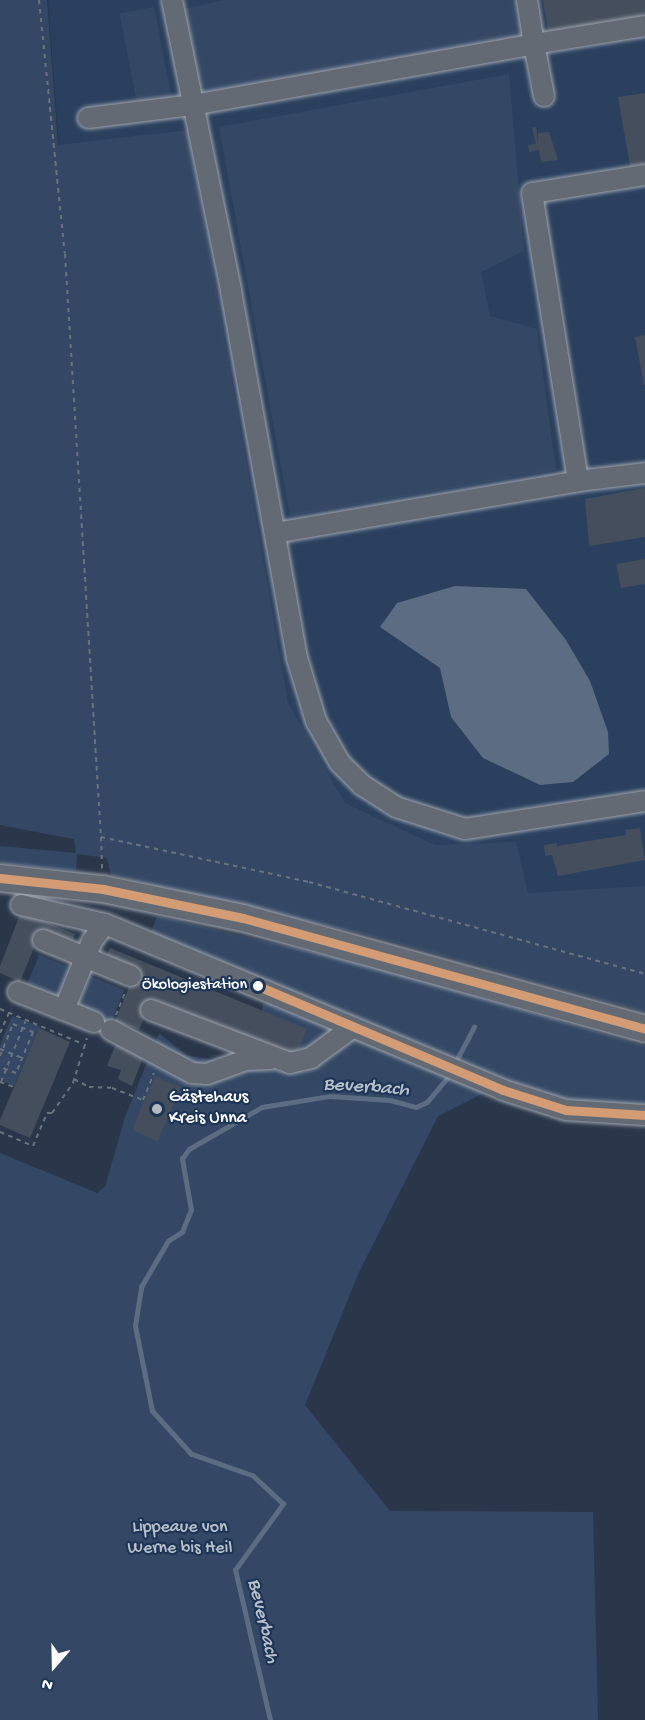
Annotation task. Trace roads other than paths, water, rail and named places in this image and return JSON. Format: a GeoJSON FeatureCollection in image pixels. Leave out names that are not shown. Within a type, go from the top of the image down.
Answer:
{"type":"FeatureCollection","features":[{"type":"Feature","properties":{"kind":"main road"},"geometry":{"type":"LineString","coordinates":[[0,878],[103,889],[243,918],[645,1029]]}},
{"type":"Feature","properties":{"kind":"lane"},"geometry":{"type":"LineString","coordinates":[[172,0],[194,105],[297,658],[316,722],[340,763],[362,785],[396,807],[465,829],[645,801]]}},
{"type":"Feature","properties":{"kind":"lane"},"geometry":{"type":"LineString","coordinates":[[527,0],[544,96]]}},
{"type":"Feature","properties":{"kind":"lane"},"geometry":{"type":"LineString","coordinates":[[88,118],[194,105],[645,26]]}},
{"type":"Feature","properties":{"kind":"lane"},"geometry":{"type":"LineString","coordinates":[[578,481],[532,193],[645,175]]}},
{"type":"Feature","properties":{"kind":"lane"},"geometry":{"type":"LineString","coordinates":[[275,533],[578,481],[645,473]]}},
{"type":"Feature","properties":{"kind":"lane"},"geometry":{"type":"LineString","coordinates":[[21,905],[105,924],[503,1090],[566,1110],[645,1115]]}},
{"type":"Feature","properties":{"kind":"lane"},"geometry":{"type":"LineString","coordinates":[[64,1010],[92,941],[105,924]]}},
{"type":"Feature","properties":{"kind":"lane"},"geometry":{"type":"LineString","coordinates":[[43,940],[131,976]]}},
{"type":"Feature","properties":{"kind":"lane"},"geometry":{"type":"LineString","coordinates":[[18,992],[102,1026],[192,1073],[207,1074],[246,1060],[277,1059]]}},
{"type":"Feature","properties":{"kind":"lane"},"geometry":{"type":"LineString","coordinates":[[151,1010],[290,1063],[311,1058],[353,1027]]}},
{"type":"Feature","properties":{"kind":"waterway","name":"Beverbach"},"geometry":{"type":"LineString","coordinates":[[454,1065],[474,1027]]}},
{"type":"Feature","properties":{"kind":"waterway","name":"Beverbach"},"geometry":{"type":"LineString","coordinates":[[270,1720],[235,1570],[283,1504],[253,1476],[191,1454],[152,1411],[135,1326],[141,1287],[168,1241],[182,1232],[191,1210],[182,1159],[189,1149],[262,1107],[330,1096],[390,1100],[416,1107],[427,1102],[451,1073]]}},
{"type":"Feature","properties":{"kind":"place","name":"Ökologiestation"},"geometry":{"type":"Point","coordinates":[258,986]}},
{"type":"Feature","properties":{"kind":"place","name":"Gästehaus Kreis Unna"},"geometry":{"type":"Point","coordinates":[157,1109]}},
{"type":"Feature","properties":{"kind":"park label","name":"Lippeaue von Werne bis Heil"},"geometry":{"type":"Point","coordinates":[180,1540]}}]}
